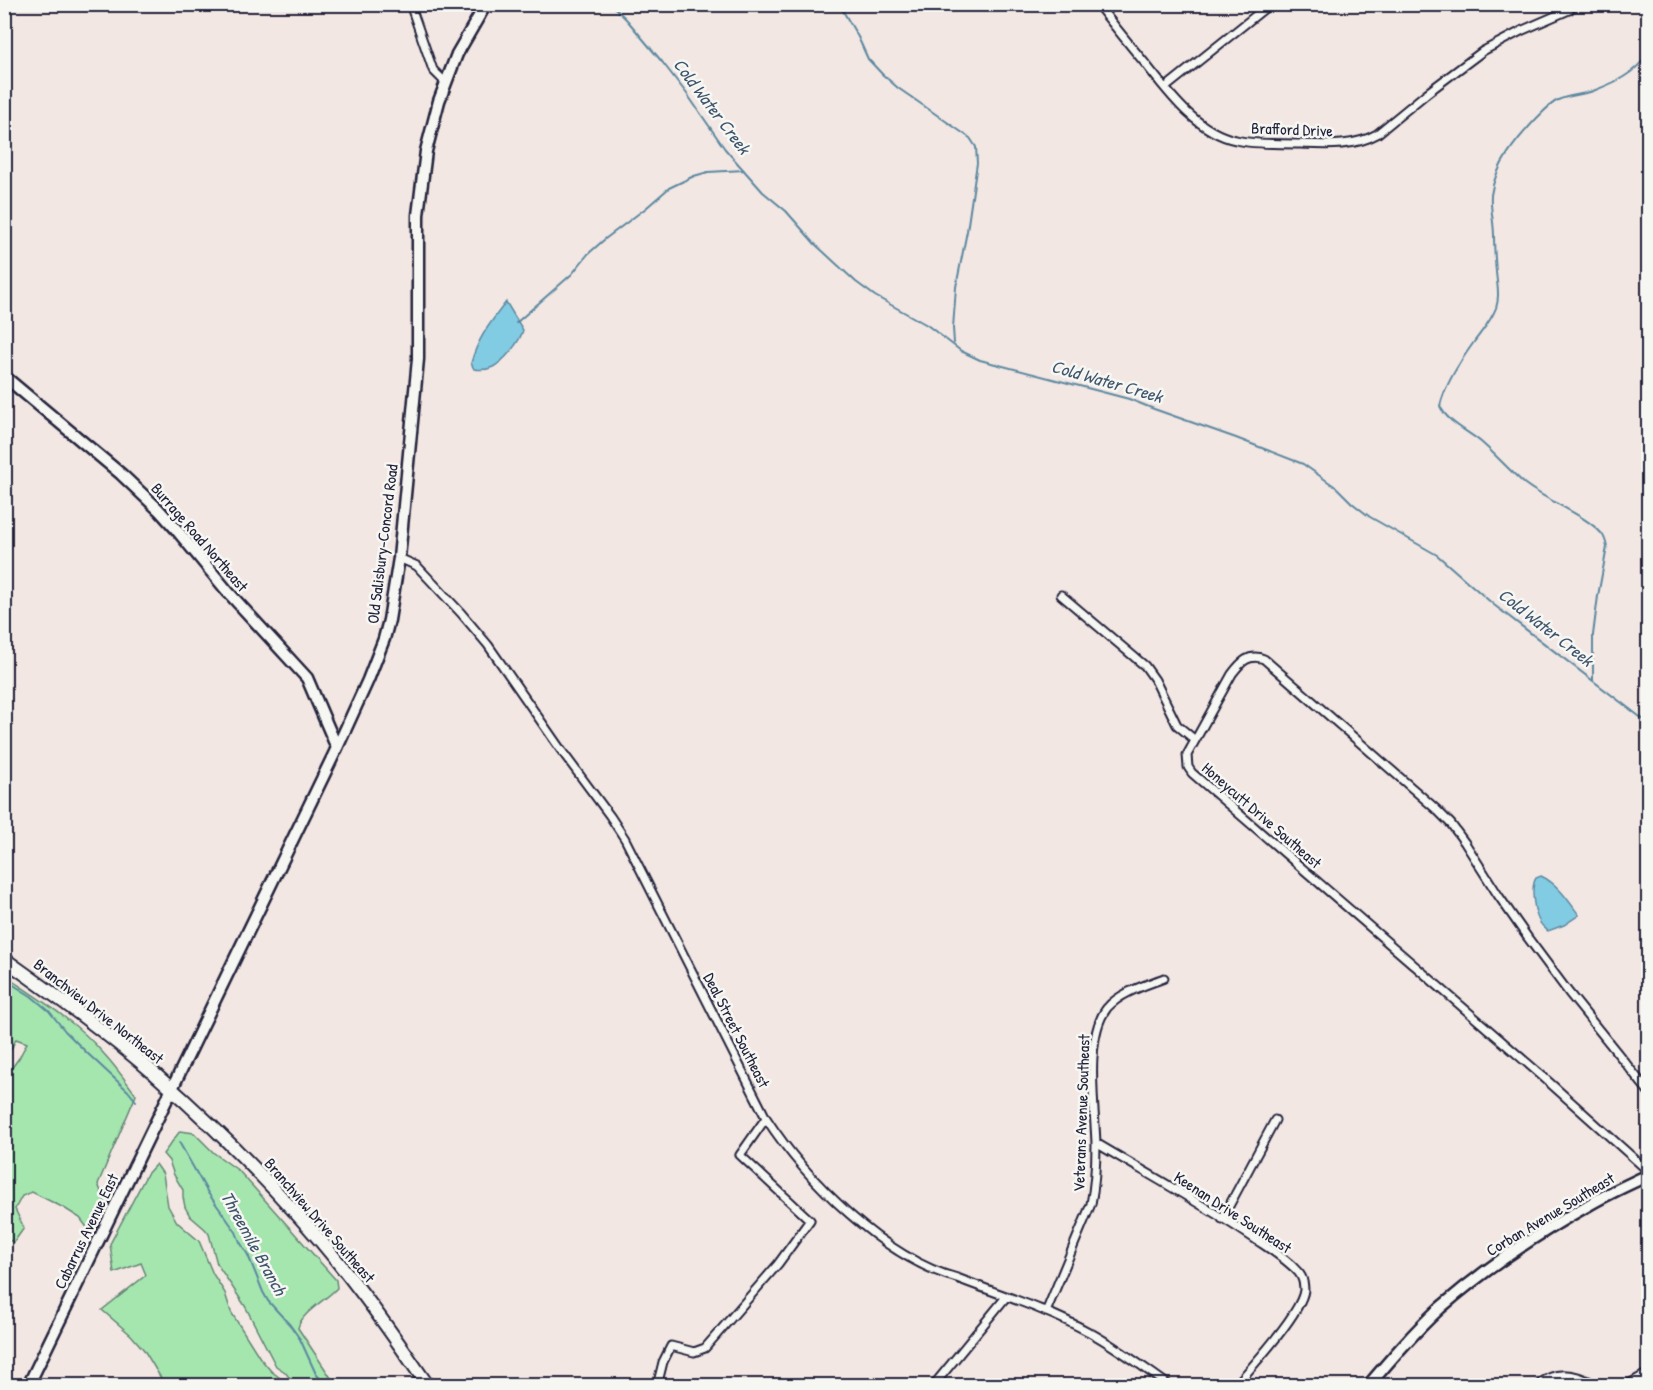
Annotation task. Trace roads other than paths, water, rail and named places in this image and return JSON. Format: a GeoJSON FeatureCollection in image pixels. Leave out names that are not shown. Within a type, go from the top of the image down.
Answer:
{"type":"FeatureCollection","features":[{"type":"Feature","properties":{"kind":"main road","name":"Old Salisbury-Concord Road"},"geometry":{"type":"LineString","coordinates":[[172,1090],[369,680],[384,639],[399,558],[418,359],[418,215],[426,151],[446,83],[462,45],[486,4]]}},
{"type":"Feature","properties":{"kind":"main road","name":"Burrage Road Northeast"},"geometry":{"type":"LineString","coordinates":[[4,376],[121,474],[159,510],[228,592],[307,678],[337,748]]}},
{"type":"Feature","properties":{"kind":"main road","name":"Branchview Drive Northeast"},"geometry":{"type":"LineString","coordinates":[[4,959],[99,1028],[172,1090]]}},
{"type":"Feature","properties":{"kind":"main road","name":"Cabarrus Avenue East"},"geometry":{"type":"LineString","coordinates":[[28,1386],[172,1090]]}},
{"type":"Feature","properties":{"kind":"main road","name":"Branchview Drive Southeast"},"geometry":{"type":"LineString","coordinates":[[172,1090],[204,1119],[303,1221],[382,1320],[428,1386]]}},
{"type":"Feature","properties":{"kind":"main road","name":"Corban Avenue Southeast"},"geometry":{"type":"LineString","coordinates":[[1368,1386],[1414,1333],[1481,1275],[1588,1205],[1648,1173]]}},
{"type":"Feature","properties":{"kind":"street"},"geometry":{"type":"LineString","coordinates":[[410,4],[433,70],[446,83]]}},
{"type":"Feature","properties":{"kind":"street","name":"Brafford Drive"},"geometry":{"type":"LineString","coordinates":[[1097,4],[1165,88],[1203,125],[1214,132],[1236,140],[1255,143],[1318,145],[1347,144],[1371,138],[1483,51],[1569,10],[1575,4]]}},
{"type":"Feature","properties":{"kind":"street"},"geometry":{"type":"LineString","coordinates":[[1165,88],[1270,4]]}},
{"type":"Feature","properties":{"kind":"street","name":"Deal Street Southeast"},"geometry":{"type":"LineString","coordinates":[[399,558],[417,566],[481,637],[610,816],[629,848],[766,1118],[808,1173],[873,1233],[906,1256],[934,1270],[1046,1312],[1089,1332],[1170,1386]]}},
{"type":"Feature","properties":{"kind":"street"},"geometry":{"type":"LineString","coordinates":[[1061,596],[1145,666],[1155,680],[1177,725],[1195,740]]}},
{"type":"Feature","properties":{"kind":"street","name":"Honeycutt Drive Southeast"},"geometry":{"type":"LineString","coordinates":[[1648,1090],[1515,922],[1451,824],[1264,658],[1256,656],[1240,663],[1186,755],[1188,767],[1197,778],[1541,1075],[1648,1173]]}},
{"type":"Feature","properties":{"kind":"street","name":"Veterans Avenue Southeast"},"geometry":{"type":"LineString","coordinates":[[1046,1312],[1091,1204],[1094,1189],[1096,1143],[1093,1063],[1098,1026],[1108,1008],[1117,999],[1164,978]]}},
{"type":"Feature","properties":{"kind":"street"},"geometry":{"type":"LineString","coordinates":[[657,1386],[663,1362],[671,1346],[694,1352],[705,1348],[778,1264],[810,1220],[740,1155],[766,1118]]}},
{"type":"Feature","properties":{"kind":"street"},"geometry":{"type":"LineString","coordinates":[[1222,1219],[1275,1120]]}},
{"type":"Feature","properties":{"kind":"street","name":"Keenan Drive Southeast"},"geometry":{"type":"LineString","coordinates":[[1096,1143],[1280,1256],[1299,1273],[1304,1283],[1301,1302],[1236,1386]]}},
{"type":"Feature","properties":{"kind":"street"},"geometry":{"type":"LineString","coordinates":[[933,1386],[1006,1297]]}},
{"type":"Feature","properties":{"kind":"street"},"geometry":{"type":"LineString","coordinates":[[1625,1386],[1648,1373]]}},
{"type":"Feature","properties":{"kind":"street"},"geometry":{"type":"LineString","coordinates":[[1537,1386],[1552,1376],[1567,1374],[1582,1377],[1598,1386]]}},
{"type":"Feature","properties":{"kind":"street"},"geometry":{"type":"LineString","coordinates":[[867,1386],[875,1383],[882,1386]]}},
{"type":"Feature","properties":{"kind":"water"},"geometry":{"type":"Polygon","coordinates":[[[506,302],[523,330],[519,340],[511,351],[493,367],[474,369],[471,363],[477,346],[506,302]]]}},
{"type":"Feature","properties":{"kind":"water"},"geometry":{"type":"Polygon","coordinates":[[[1541,876],[1558,888],[1579,915],[1564,925],[1548,931],[1536,914],[1534,901],[1534,882],[1541,876]]]}},
{"type":"Feature","properties":{"kind":"waterway","name":"Cold Water Creek"},"geometry":{"type":"LineString","coordinates":[[613,4],[687,94],[725,149],[763,192],[786,211],[815,244],[856,282],[875,296],[927,325],[961,351],[980,360],[1129,399],[1303,464],[1337,488],[1370,517],[1437,555],[1494,605],[1648,723]]}},
{"type":"Feature","properties":{"kind":"waterway"},"geometry":{"type":"LineString","coordinates":[[839,4],[868,59],[882,74],[898,88],[970,138],[976,147],[977,163],[956,287],[954,343]]}},
{"type":"Feature","properties":{"kind":"waterway"},"geometry":{"type":"LineString","coordinates":[[1593,680],[1593,635],[1607,547],[1604,537],[1595,527],[1576,514],[1525,484],[1481,442],[1453,422],[1440,406],[1454,372],[1489,322],[1497,304],[1491,195],[1502,163],[1522,135],[1552,104],[1562,98],[1593,91],[1617,81],[1630,73],[1648,54]]}},
{"type":"Feature","properties":{"kind":"waterway"},"geometry":{"type":"LineString","coordinates":[[516,323],[572,274],[588,254],[669,188],[708,172],[744,170]]}},
{"type":"Feature","properties":{"kind":"waterway","name":"Threemile Branch"},"geometry":{"type":"LineString","coordinates":[[4,979],[49,1011],[65,1031],[136,1101]]}},
{"type":"Feature","properties":{"kind":"waterway","name":"Threemile Branch"},"geometry":{"type":"LineString","coordinates":[[179,1142],[208,1193],[236,1232],[268,1301],[300,1339],[316,1374],[327,1386]]}}]}
